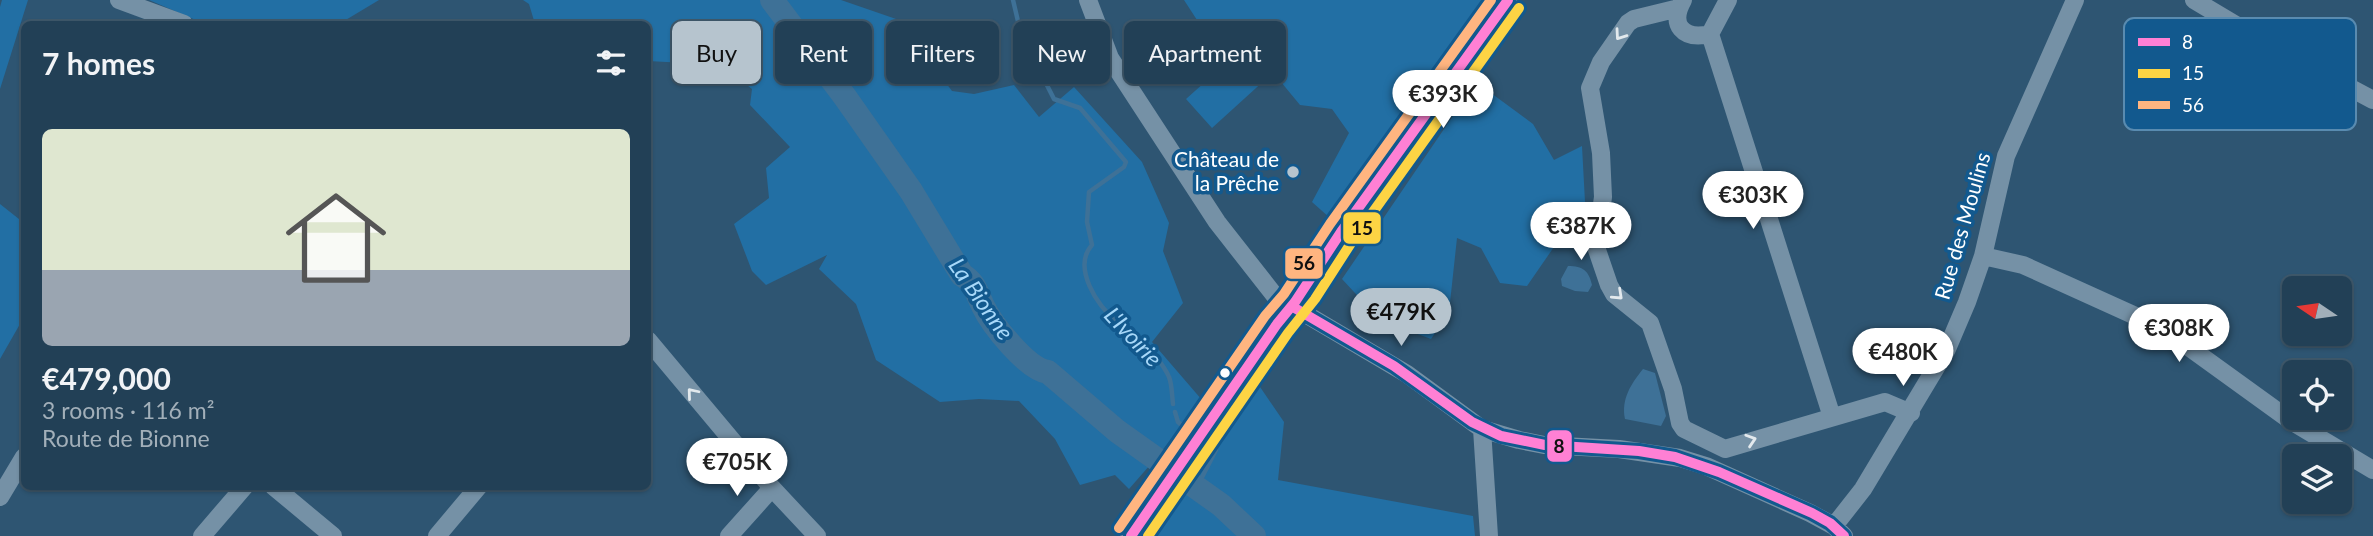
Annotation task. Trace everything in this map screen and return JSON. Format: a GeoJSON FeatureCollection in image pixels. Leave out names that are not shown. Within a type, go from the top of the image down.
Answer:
{"type":"FeatureCollection","features":[{"type":"Feature","properties":{"kind":"main road"},"geometry":{"type":"LineString","coordinates":[[1131,536],[1277,324],[1293,307],[1300,292],[1340,233],[1508,0]]}},
{"type":"Feature","properties":{"kind":"street"},"geometry":{"type":"LineString","coordinates":[[119,0],[176,21]]}},
{"type":"Feature","properties":{"kind":"street"},"geometry":{"type":"LineString","coordinates":[[1088,0],[1110,58],[1209,210],[1275,296],[1407,374],[1482,429],[1544,445],[1619,449],[1680,458],[1706,466],[1810,513],[1839,531]]}},
{"type":"Feature","properties":{"kind":"street"},"geometry":{"type":"LineString","coordinates":[[1728,0],[1710,34],[1832,417]]}},
{"type":"Feature","properties":{"kind":"street","name":"Rue des Moulins"},"geometry":{"type":"LineString","coordinates":[[1839,531],[1947,349],[1983,256],[2006,156],[2076,0]]}},
{"type":"Feature","properties":{"kind":"street"},"geometry":{"type":"LineString","coordinates":[[2194,0],[2224,18]]}},
{"type":"Feature","properties":{"kind":"street"},"geometry":{"type":"LineString","coordinates":[[1681,4],[1677,22],[1682,30],[1698,37],[1710,34]]}},
{"type":"Feature","properties":{"kind":"street"},"geometry":{"type":"LineString","coordinates":[[1681,4],[1628,23],[1601,62],[1590,88],[1601,153],[1603,197],[1596,247],[1614,294],[1650,323],[1673,389],[1680,423],[1684,429],[1725,449],[1885,402],[1911,413]]}},
{"type":"Feature","properties":{"kind":"street"},"geometry":{"type":"LineString","coordinates":[[2356,91],[2373,100]]}},
{"type":"Feature","properties":{"kind":"street"},"geometry":{"type":"LineString","coordinates":[[1983,256],[2022,265],[2172,335],[2291,421],[2373,470]]}},
{"type":"Feature","properties":{"kind":"street"},"geometry":{"type":"LineString","coordinates":[[651,344],[772,488],[817,536]]}},
{"type":"Feature","properties":{"kind":"street"},"geometry":{"type":"LineString","coordinates":[[1482,429],[1489,536]]}},
{"type":"Feature","properties":{"kind":"street"},"geometry":{"type":"LineString","coordinates":[[0,497],[21,462]]}},
{"type":"Feature","properties":{"kind":"street"},"geometry":{"type":"LineString","coordinates":[[729,536],[772,488]]}},
{"type":"Feature","properties":{"kind":"street"},"geometry":{"type":"LineString","coordinates":[[202,536],[242,490]]}},
{"type":"Feature","properties":{"kind":"street"},"geometry":{"type":"LineString","coordinates":[[278,490],[333,536]]}},
{"type":"Feature","properties":{"kind":"street"},"geometry":{"type":"LineString","coordinates":[[438,536],[476,490]]}},
{"type":"Feature","properties":{"kind":"shaded area"},"geometry":{"type":"Polygon","coordinates":[[[2,0],[28,0],[0,89],[2,0]]]}},
{"type":"Feature","properties":{"kind":"shaded area"},"geometry":{"type":"Polygon","coordinates":[[[149,0],[379,0],[344,21],[198,21],[149,0]]]}},
{"type":"Feature","properties":{"kind":"shaded area"},"geometry":{"type":"Polygon","coordinates":[[[523,0],[841,0],[900,21],[886,21],[886,84],[947,84],[952,91],[974,94],[1014,85],[1039,117],[1074,87],[1142,162],[1169,223],[1163,251],[1183,303],[1152,342],[1202,400],[1129,489],[1115,475],[1080,485],[1055,439],[1019,401],[979,399],[940,402],[876,360],[856,304],[819,269],[827,255],[766,285],[752,271],[734,224],[769,198],[766,168],[790,147],[750,105],[752,89],[746,84],[761,84],[761,21],[672,21],[672,62],[651,61],[651,21],[534,21],[529,4],[523,0]]]}},
{"type":"Feature","properties":{"kind":"shaded area"},"geometry":{"type":"Polygon","coordinates":[[[1184,0],[1485,0],[1330,218],[1312,202],[1349,133],[1332,109],[1300,105],[1283,84],[1286,84],[1286,21],[1197,20],[1184,0]]]}},
{"type":"Feature","properties":{"kind":"shaded area"},"geometry":{"type":"Polygon","coordinates":[[[1476,82],[1533,124],[1554,160],[1582,146],[1585,202],[1527,286],[1500,283],[1481,248],[1457,238],[1449,312],[1431,339],[1380,320],[1342,279],[1476,82]]]}},
{"type":"Feature","properties":{"kind":"shaded area"},"geometry":{"type":"Polygon","coordinates":[[[1203,84],[1260,84],[1212,128],[1186,99],[1203,84]]]}},
{"type":"Feature","properties":{"kind":"shaded area"},"geometry":{"type":"Polygon","coordinates":[[[0,204],[21,221],[21,322],[0,359],[0,204]]]}},
{"type":"Feature","properties":{"kind":"shaded area"},"geometry":{"type":"Polygon","coordinates":[[[1568,266],[1581,268],[1587,273],[1592,285],[1588,292],[1562,286],[1561,279],[1568,266]]]}},
{"type":"Feature","properties":{"kind":"shaded area"},"geometry":{"type":"Polygon","coordinates":[[[1643,369],[1655,373],[1666,416],[1661,426],[1625,419],[1624,405],[1628,392],[1643,369]]]}},
{"type":"Feature","properties":{"kind":"shaded area"},"geometry":{"type":"Polygon","coordinates":[[[1256,381],[1284,422],[1278,480],[1473,516],[1475,536],[1148,536],[1256,381]]]}},
{"type":"Feature","properties":{"kind":"waterway","name":"La Bionne"},"geometry":{"type":"LineString","coordinates":[[772,0],[911,191],[962,275],[973,285],[988,314],[1011,345],[1030,363],[1048,372],[1117,431],[1221,505],[1254,536]]}},
{"type":"Feature","properties":{"kind":"waterway","name":"L'Ivoirie"},"geometry":{"type":"LineString","coordinates":[[1013,0],[1021,34],[1054,99],[1080,108],[1126,162],[1124,167],[1089,192],[1087,222],[1092,245],[1087,254],[1086,275],[1101,306],[1142,340],[1156,356],[1170,380],[1173,404]]}},
{"type":"Feature","properties":{"kind":"waterway","name":"L'Ivoirie"},"geometry":{"type":"LineString","coordinates":[[1175,412],[1178,422],[1187,430]]}},
{"type":"Feature","properties":{"kind":"waterway","name":"L'Ivoirie"},"geometry":{"type":"LineString","coordinates":[[1197,487],[1216,450]]}},
{"type":"Feature","properties":{"kind":"transit line","name":"56"},"geometry":{"type":"LineString","coordinates":[[1119,528],[1265,316],[1284,294],[1330,224],[1491,0]]}},
{"type":"Feature","properties":{"kind":"transit line","name":"8"},"geometry":{"type":"LineString","coordinates":[[1131,536],[1341,232],[1508,0]]}},
{"type":"Feature","properties":{"kind":"transit line","name":"15"},"geometry":{"type":"LineString","coordinates":[[1148,536],[1288,333],[1315,299],[1353,240],[1519,8]]}},
{"type":"Feature","properties":{"kind":"transit line","name":"8"},"geometry":{"type":"LineString","coordinates":[[1293,307],[1394,366],[1472,422],[1501,436],[1545,445],[1639,451],[1675,457],[1719,472],[1812,513],[1830,523],[1844,536]]}},
{"type":"Feature","properties":{"kind":"place","name":"Château de la Prêche"},"geometry":{"type":"Point","coordinates":[1293,172]}}]}
